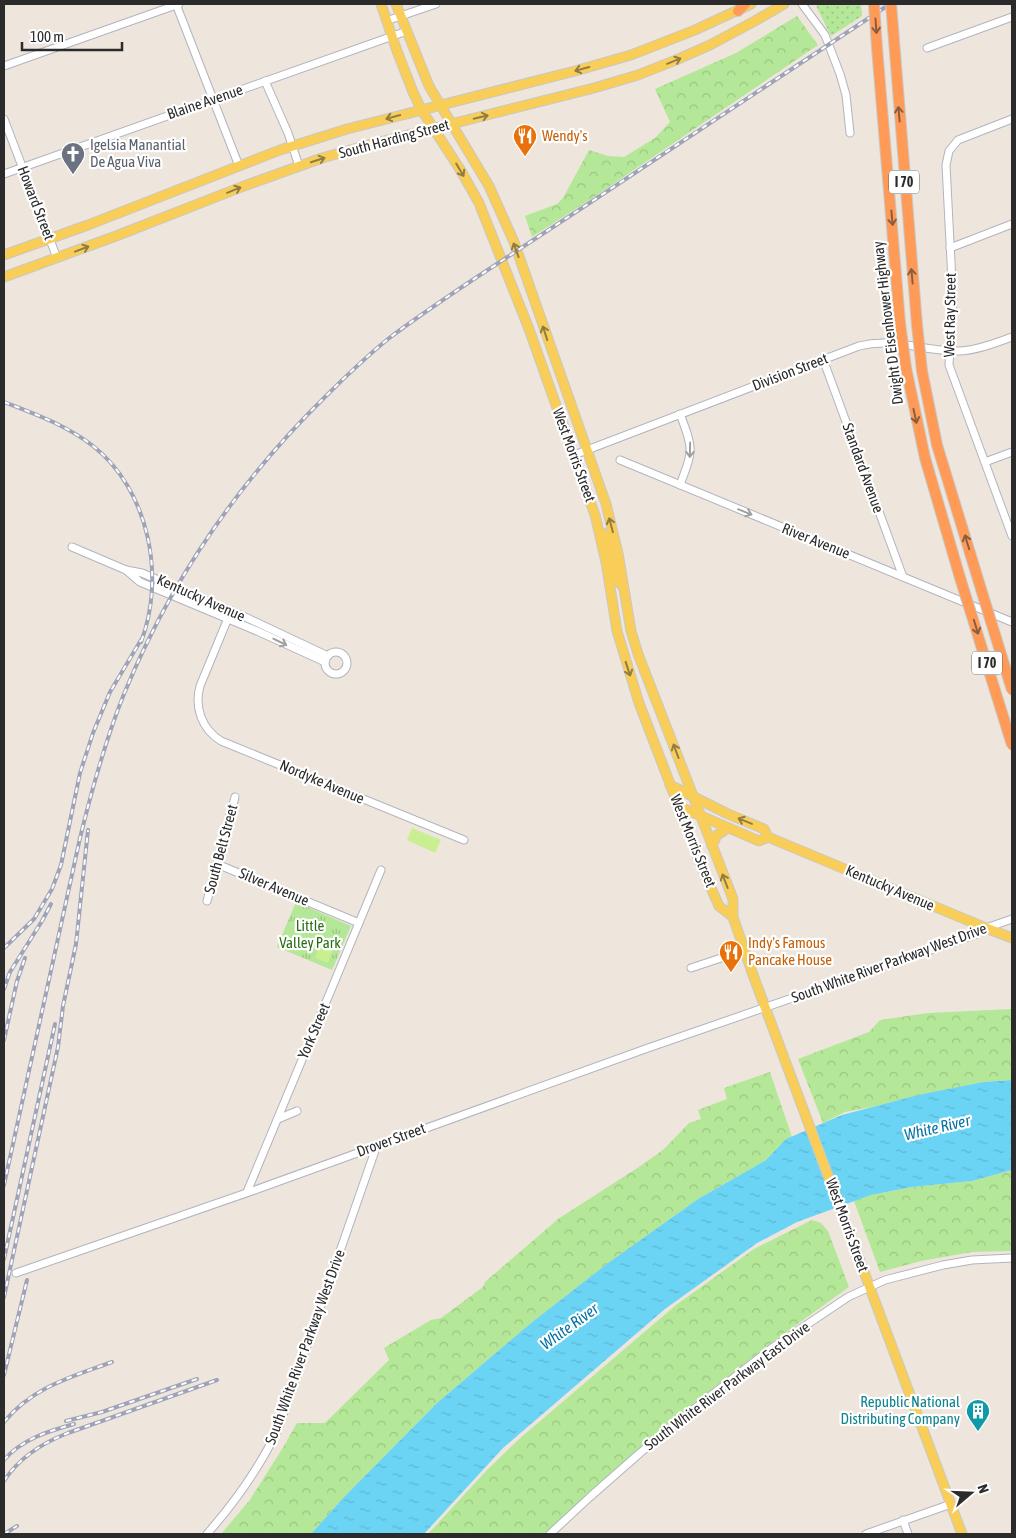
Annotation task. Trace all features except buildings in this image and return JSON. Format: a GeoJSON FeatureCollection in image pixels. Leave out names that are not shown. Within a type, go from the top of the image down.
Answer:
{"type":"FeatureCollection","features":[{"type":"Feature","properties":{"kind":"highway","name":"Dwight D Eisenhower Highway"},"geometry":{"type":"LineString","coordinates":[[874,4],[900,323],[906,368],[925,458],[1012,745]]}},
{"type":"Feature","properties":{"kind":"highway","name":"Dwight D Eisenhower Highway"},"geometry":{"type":"LineString","coordinates":[[892,4],[922,371],[937,444],[1012,690]]}},
{"type":"Feature","properties":{"kind":"main road","name":"West Morris Street"},"geometry":{"type":"LineString","coordinates":[[381,4],[406,76],[433,129],[468,182],[489,226],[529,329],[590,498],[606,562],[617,631],[628,668],[678,806],[719,906],[732,916]]}},
{"type":"Feature","properties":{"kind":"main road","name":"West Morris Street"},"geometry":{"type":"LineString","coordinates":[[396,4],[426,80],[489,186],[504,219],[608,513],[618,553],[632,636],[733,900],[732,916],[744,950],[962,1534]]}},
{"type":"Feature","properties":{"kind":"main road","name":"South Harding Street"},"geometry":{"type":"LineString","coordinates":[[4,255],[322,136],[631,55],[687,34],[751,4]]}},
{"type":"Feature","properties":{"kind":"main road","name":"South Harding Street"},"geometry":{"type":"LineString","coordinates":[[4,277],[299,166],[362,147],[594,88],[657,68],[710,45],[784,4]]}},
{"type":"Feature","properties":{"kind":"main road"},"geometry":{"type":"LineString","coordinates":[[599,530],[609,544],[616,580],[623,586]]}},
{"type":"Feature","properties":{"kind":"main road"},"geometry":{"type":"LineString","coordinates":[[612,602],[621,612],[632,653],[638,665],[644,669]]}},
{"type":"Feature","properties":{"kind":"main road","name":"Kentucky Avenue"},"geometry":{"type":"LineString","coordinates":[[670,785],[728,814],[764,829],[768,837],[1012,938]]}},
{"type":"Feature","properties":{"kind":"main road","name":"Kentucky Avenue"},"geometry":{"type":"LineString","coordinates":[[678,806],[759,840],[768,837]]}},
{"type":"Feature","properties":{"kind":"main road"},"geometry":{"type":"LineString","coordinates":[[712,846],[717,835],[728,828]]}},
{"type":"Feature","properties":{"kind":"street"},"geometry":{"type":"LineString","coordinates":[[4,66],[177,4],[239,166]]}},
{"type":"Feature","properties":{"kind":"street"},"geometry":{"type":"LineString","coordinates":[[386,21],[436,4]]}},
{"type":"Feature","properties":{"kind":"street"},"geometry":{"type":"LineString","coordinates":[[802,4],[825,34],[837,66],[846,95],[850,133]]}},
{"type":"Feature","properties":{"kind":"street"},"geometry":{"type":"LineString","coordinates":[[927,48],[1012,17]]}},
{"type":"Feature","properties":{"kind":"street","name":"Blaine Avenue"},"geometry":{"type":"LineString","coordinates":[[4,174],[407,31]]}},
{"type":"Feature","properties":{"kind":"street"},"geometry":{"type":"LineString","coordinates":[[265,81],[293,146],[299,166]]}},
{"type":"Feature","properties":{"kind":"street","name":"Howard Street"},"geometry":{"type":"LineString","coordinates":[[4,119],[57,258]]}},
{"type":"Feature","properties":{"kind":"street","name":"West Ray Street"},"geometry":{"type":"LineString","coordinates":[[1012,119],[961,138],[949,151],[946,165],[953,308],[949,351],[950,368],[1012,536]]}},
{"type":"Feature","properties":{"kind":"street"},"geometry":{"type":"LineString","coordinates":[[950,248],[1012,224]]}},
{"type":"Feature","properties":{"kind":"street","name":"Division Street"},"geometry":{"type":"LineString","coordinates":[[574,454],[854,348],[880,343],[895,343],[949,351],[975,349],[1012,336]]}},
{"type":"Feature","properties":{"kind":"street","name":"Standard Avenue"},"geometry":{"type":"LineString","coordinates":[[824,359],[903,577]]}},
{"type":"Feature","properties":{"kind":"street"},"geometry":{"type":"LineString","coordinates":[[680,414],[691,447],[689,461],[680,485]]}},
{"type":"Feature","properties":{"kind":"street"},"geometry":{"type":"LineString","coordinates":[[985,462],[1012,452]]}},
{"type":"Feature","properties":{"kind":"street","name":"River Avenue"},"geometry":{"type":"LineString","coordinates":[[620,460],[1012,622]]}},
{"type":"Feature","properties":{"kind":"street","name":"Kentucky Avenue"},"geometry":{"type":"LineString","coordinates":[[72,547],[126,570],[142,573],[231,611],[326,659],[228,618]]}},
{"type":"Feature","properties":{"kind":"street"},"geometry":{"type":"LineString","coordinates":[[126,570],[140,582],[228,618],[231,611]]}},
{"type":"Feature","properties":{"kind":"street","name":"Nordyke Avenue"},"geometry":{"type":"LineString","coordinates":[[228,618],[198,694],[200,716],[205,725],[219,739],[464,840]]}},
{"type":"Feature","properties":{"kind":"street","name":"South Belt Street"},"geometry":{"type":"LineString","coordinates":[[206,901],[235,797]]}},
{"type":"Feature","properties":{"kind":"street","name":"Silver Avenue"},"geometry":{"type":"LineString","coordinates":[[217,864],[359,923]]}},
{"type":"Feature","properties":{"kind":"street","name":"York Street"},"geometry":{"type":"LineString","coordinates":[[247,1192],[381,870]]}},
{"type":"Feature","properties":{"kind":"street","name":"South White River Parkway West Drive"},"geometry":{"type":"LineString","coordinates":[[766,1008],[977,934],[986,928],[1012,919]]}},
{"type":"Feature","properties":{"kind":"street"},"geometry":{"type":"LineString","coordinates":[[691,968],[744,950]]}},
{"type":"Feature","properties":{"kind":"street","name":"Drover Street"},"geometry":{"type":"LineString","coordinates":[[16,1273],[766,1008]]}},
{"type":"Feature","properties":{"kind":"street"},"geometry":{"type":"LineString","coordinates":[[278,1119],[297,1111]]}},
{"type":"Feature","properties":{"kind":"street","name":"South White River Parkway West Drive"},"geometry":{"type":"LineString","coordinates":[[207,1534],[248,1484],[278,1429],[377,1145]]}},
{"type":"Feature","properties":{"kind":"street","name":"South White River Parkway East Drive"},"geometry":{"type":"LineString","coordinates":[[550,1534],[640,1453],[746,1368],[772,1348],[848,1297],[885,1280],[949,1264],[972,1260],[1012,1258]]}},
{"type":"Feature","properties":{"kind":"street"},"geometry":{"type":"LineString","coordinates":[[866,1534],[952,1504]]}},
{"type":"Feature","properties":{"kind":"street"},"geometry":{"type":"LineString","coordinates":[[904,1520],[908,1534]]}},
{"type":"Feature","properties":{"kind":"green space"},"geometry":{"type":"Polygon","coordinates":[[[816,4],[861,4],[862,16],[831,36],[816,4]]]}},
{"type":"Feature","properties":{"kind":"green space"},"geometry":{"type":"Polygon","coordinates":[[[797,16],[818,45],[532,237],[525,216],[557,204],[563,198],[589,150],[608,156],[624,157],[655,138],[670,122],[655,89],[736,53],[797,16]]]}},
{"type":"Feature","properties":{"kind":"green space"},"geometry":{"type":"Polygon","coordinates":[[[412,828],[441,840],[435,853],[407,840],[412,828]]]}},
{"type":"Feature","properties":{"kind":"green space","name":"Little Valley Park"},"geometry":{"type":"Polygon","coordinates":[[[296,902],[351,926],[332,970],[277,947],[296,902]]]}},
{"type":"Feature","properties":{"kind":"green space"},"geometry":{"type":"Polygon","coordinates":[[[320,944],[333,949],[328,963],[315,958],[320,944]]]}},
{"type":"Feature","properties":{"kind":"green space"},"geometry":{"type":"Polygon","coordinates":[[[1012,1009],[1012,1080],[983,1082],[919,1095],[845,1112],[823,1123],[798,1059],[869,1032],[880,1020],[928,1013],[1012,1009]]]}},
{"type":"Feature","properties":{"kind":"green space"},"geometry":{"type":"Polygon","coordinates":[[[770,1072],[792,1137],[786,1139],[766,1160],[698,1199],[608,1263],[531,1323],[437,1403],[344,1497],[311,1534],[221,1534],[249,1501],[297,1423],[325,1423],[389,1360],[384,1348],[431,1320],[441,1318],[483,1287],[485,1282],[558,1219],[664,1149],[689,1123],[701,1119],[698,1110],[727,1099],[724,1088],[770,1072]]]}},
{"type":"Feature","properties":{"kind":"green space"},"geometry":{"type":"Polygon","coordinates":[[[1012,1170],[1012,1251],[972,1252],[921,1261],[880,1272],[854,1201],[871,1195],[912,1187],[972,1181],[1012,1170]]]}},
{"type":"Feature","properties":{"kind":"green space"},"geometry":{"type":"Polygon","coordinates":[[[812,1220],[821,1223],[828,1231],[849,1287],[767,1346],[678,1416],[545,1534],[428,1534],[486,1471],[518,1440],[676,1305],[754,1249],[812,1220]]]}},
{"type":"Feature","properties":{"kind":"water","name":"White River"},"geometry":{"type":"Polygon","coordinates":[[[1012,1080],[1012,1170],[972,1181],[912,1187],[871,1195],[797,1222],[757,1243],[665,1309],[503,1448],[424,1534],[311,1534],[344,1497],[437,1403],[531,1323],[608,1263],[698,1199],[766,1160],[786,1139],[842,1115],[918,1095],[983,1082],[1012,1080]]]}},
{"type":"Feature","properties":{"kind":"railway"},"geometry":{"type":"LineString","coordinates":[[4,1185],[80,838],[94,783],[111,729],[142,653],[163,612],[185,573],[236,498],[294,429],[326,396],[388,339],[421,315],[890,4]]}},
{"type":"Feature","properties":{"kind":"railway"},"geometry":{"type":"LineString","coordinates":[[4,402],[50,421],[83,439],[112,464],[128,486],[139,510],[147,536],[152,563],[152,590],[148,617],[141,642]]}},
{"type":"Feature","properties":{"kind":"railway"},"geometry":{"type":"LineString","coordinates":[[4,948],[34,919],[52,889],[61,865],[80,773],[93,733],[110,692],[141,640]]}},
{"type":"Feature","properties":{"kind":"railway"},"geometry":{"type":"LineString","coordinates":[[4,1297],[58,1047],[63,1006],[76,944],[88,830]]}},
{"type":"Feature","properties":{"kind":"railway"},"geometry":{"type":"LineString","coordinates":[[4,989],[10,972],[51,904]]}},
{"type":"Feature","properties":{"kind":"railway"},"geometry":{"type":"LineString","coordinates":[[4,1040],[17,981],[25,958]]}},
{"type":"Feature","properties":{"kind":"railway"},"geometry":{"type":"LineString","coordinates":[[4,1259],[55,1024]]}},
{"type":"Feature","properties":{"kind":"railway"},"geometry":{"type":"LineString","coordinates":[[4,1375],[27,1280]]}},
{"type":"Feature","properties":{"kind":"railway"},"geometry":{"type":"LineString","coordinates":[[4,1422],[27,1400],[54,1384],[112,1362]]}},
{"type":"Feature","properties":{"kind":"railway"},"geometry":{"type":"LineString","coordinates":[[66,1421],[102,1412],[197,1379]]}},
{"type":"Feature","properties":{"kind":"railway"},"geometry":{"type":"LineString","coordinates":[[4,1481],[24,1458],[58,1437],[217,1380]]}},
{"type":"Feature","properties":{"kind":"railway"},"geometry":{"type":"LineString","coordinates":[[4,1460],[27,1441],[74,1424]]}},
{"type":"Feature","properties":{"kind":"railway"},"geometry":{"type":"LineString","coordinates":[[4,1534],[17,1526]]}},
{"type":"Feature","properties":{"kind":"place","name":"Wendy's"},"geometry":{"type":"Point","coordinates":[525,157]}},
{"type":"Feature","properties":{"kind":"place","name":"Igelsia Manantial De Agua Viva"},"geometry":{"type":"Point","coordinates":[73,175]}},
{"type":"Feature","properties":{"kind":"place","name":"Indy's Famous Pancake House"},"geometry":{"type":"Point","coordinates":[731,973]}},
{"type":"Feature","properties":{"kind":"place","name":"Republic National Distributing Company"},"geometry":{"type":"Point","coordinates":[978,1432]}}]}
